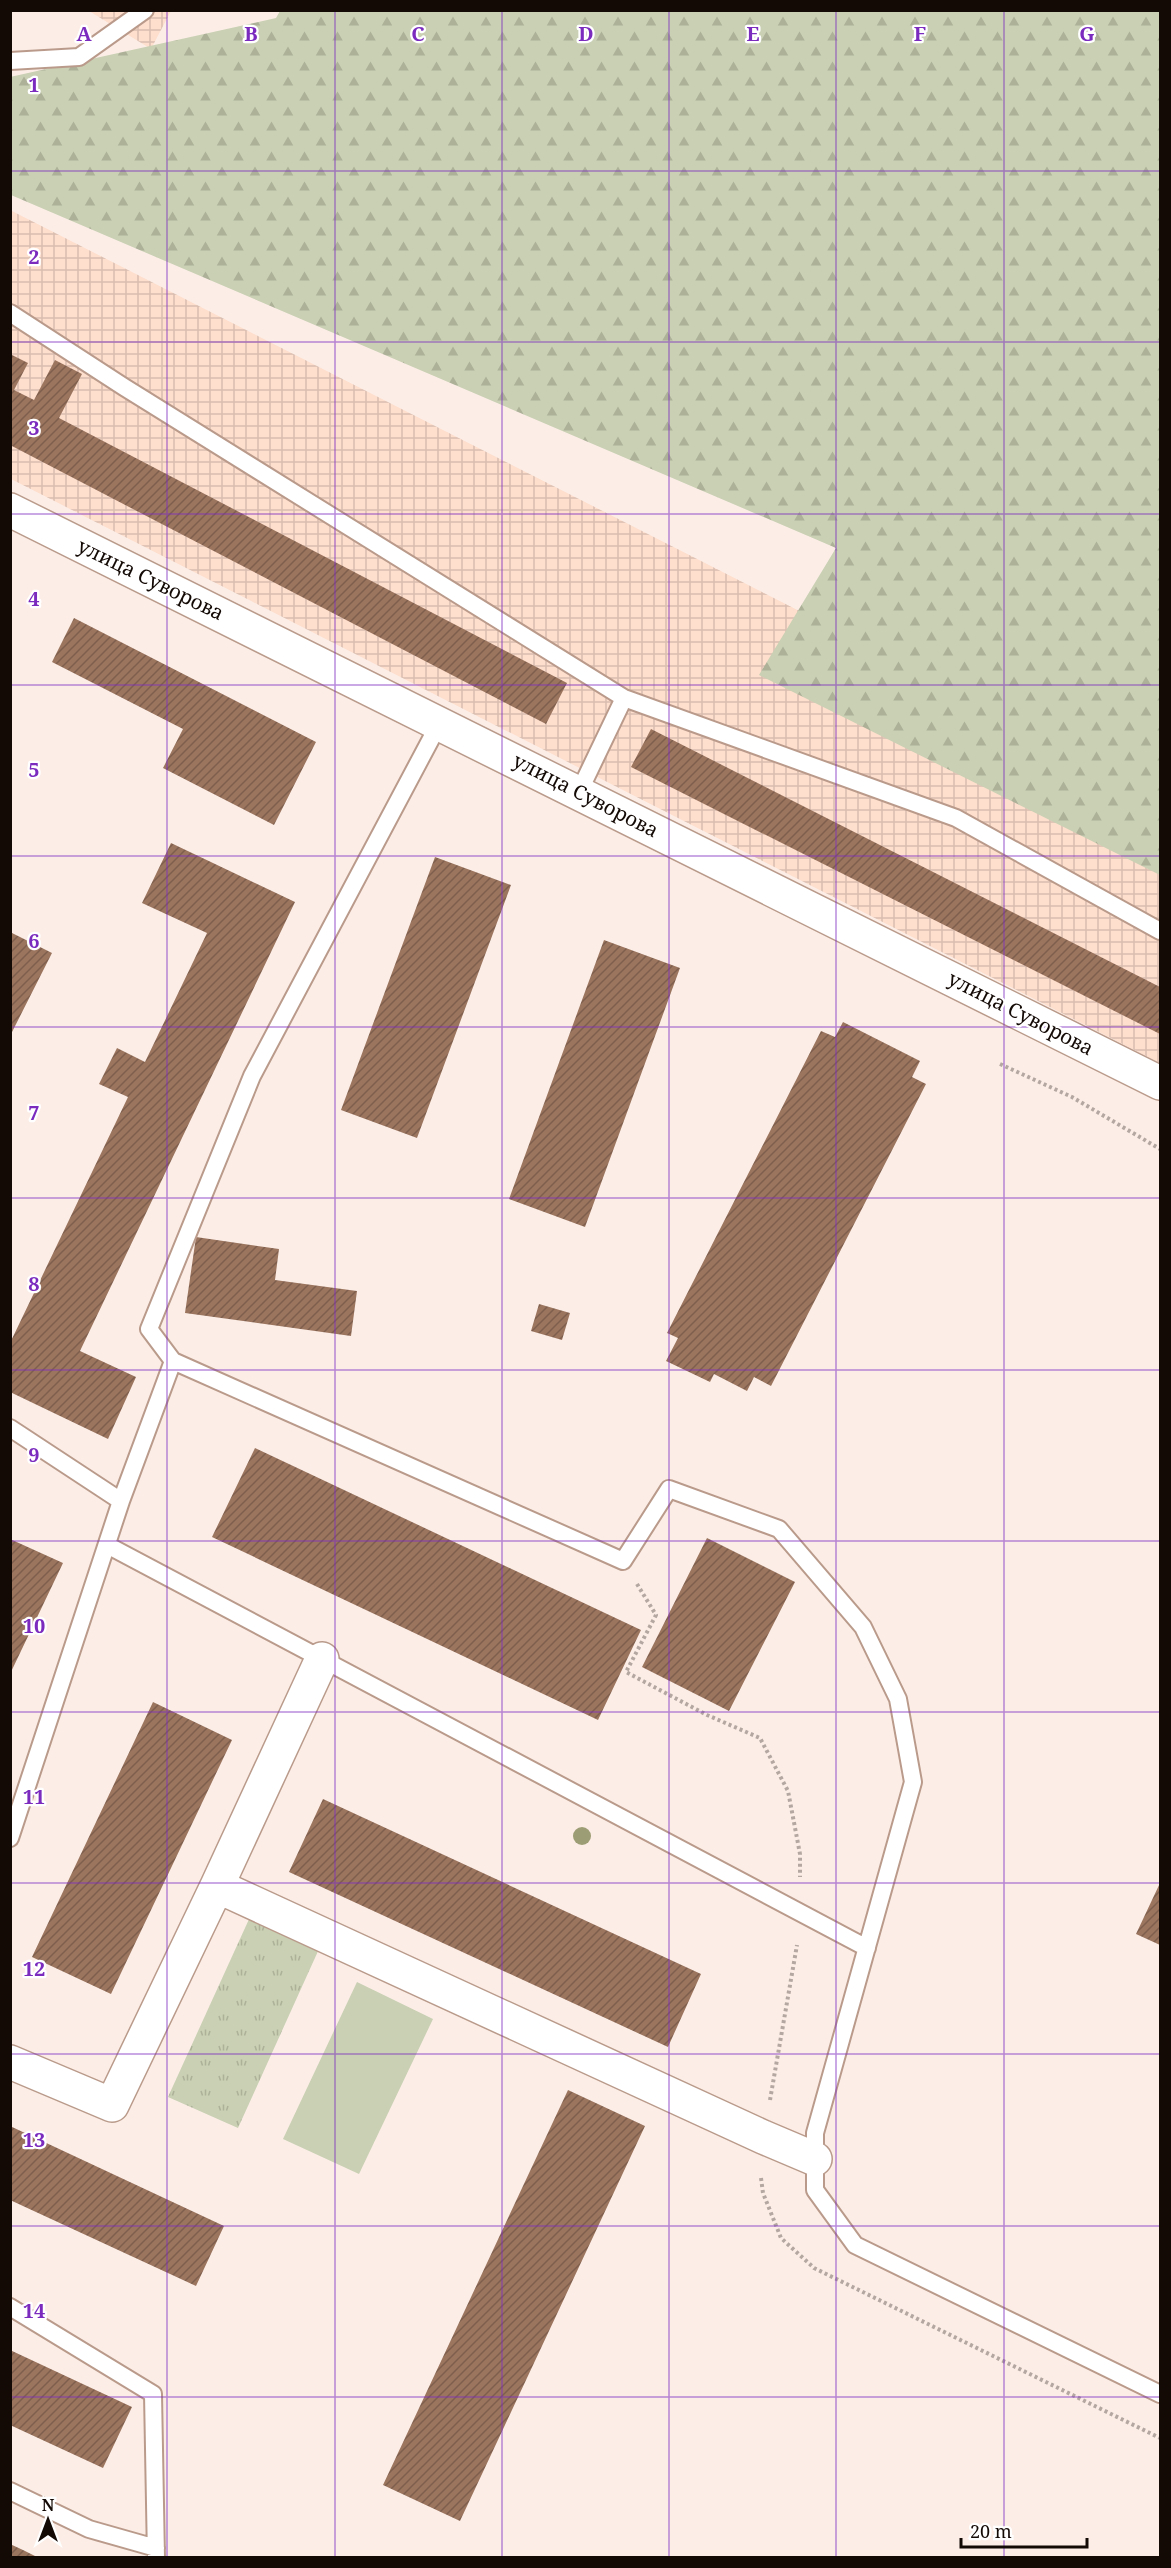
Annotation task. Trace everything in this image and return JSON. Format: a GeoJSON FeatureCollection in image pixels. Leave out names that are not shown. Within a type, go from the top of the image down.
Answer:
{"type":"FeatureCollection","features":[{"type":"Feature","properties":{"kind":"street","name":"улица Суворова"},"geometry":{"type":"LineString","coordinates":[[10,510],[440,722],[1161,1083]]}},
{"type":"Feature","properties":{"kind":"street"},"geometry":{"type":"LineString","coordinates":[[10,2062],[112,2105],[322,1659]]}},
{"type":"Feature","properties":{"kind":"street"},"geometry":{"type":"LineString","coordinates":[[217,1886],[815,2159]]}},
{"type":"Feature","properties":{"kind":"lane"},"geometry":{"type":"LineString","coordinates":[[10,61],[80,57],[142,12]]}},
{"type":"Feature","properties":{"kind":"lane"},"geometry":{"type":"LineString","coordinates":[[10,313],[624,699],[956,818],[1161,931]]}},
{"type":"Feature","properties":{"kind":"lane"},"geometry":{"type":"LineString","coordinates":[[579,792],[624,699]]}},
{"type":"Feature","properties":{"kind":"lane"},"geometry":{"type":"LineString","coordinates":[[440,722],[252,1076],[149,1329],[173,1361],[623,1561],[669,1489],[778,1529],[863,1627],[898,1700],[912,1782],[815,2133],[815,2190],[855,2244],[1161,2394]]}},
{"type":"Feature","properties":{"kind":"lane"},"geometry":{"type":"LineString","coordinates":[[10,1838],[121,1502],[173,1361]]}},
{"type":"Feature","properties":{"kind":"lane"},"geometry":{"type":"LineString","coordinates":[[10,1428],[121,1502]]}},
{"type":"Feature","properties":{"kind":"lane"},"geometry":{"type":"LineString","coordinates":[[107,1545],[867,1948]]}},
{"type":"Feature","properties":{"kind":"lane"},"geometry":{"type":"LineString","coordinates":[[10,2307],[153,2394],[156,2553],[89,2529],[10,2491]]}},
{"type":"Feature","properties":{"kind":"path"},"geometry":{"type":"LineString","coordinates":[[1000,1064],[1072,1097],[1161,1149]]}},
{"type":"Feature","properties":{"kind":"shaded area"},"geometry":{"type":"Polygon","coordinates":[[[89,11],[171,11],[151,49],[89,11]]]}},
{"type":"Feature","properties":{"kind":"shaded area"},"geometry":{"type":"Polygon","coordinates":[[[10,210],[1160,794],[1160,1063],[11,479],[10,210]]]}},
{"type":"Feature","properties":{"kind":"green space"},"geometry":{"type":"Polygon","coordinates":[[[280,11],[1160,11],[1160,875],[759,675],[836,548],[11,195],[10,77],[276,18],[280,11]]]}},
{"type":"Feature","properties":{"kind":"green space"},"geometry":{"type":"Polygon","coordinates":[[[250,1917],[319,1949],[238,2128],[168,2097],[250,1917]]]}},
{"type":"Feature","properties":{"kind":"green space"},"geometry":{"type":"Polygon","coordinates":[[[357,1982],[433,2019],[359,2174],[283,2139],[357,1982]]]}},
{"type":"Feature","properties":{"kind":"building"},"geometry":{"type":"Polygon","coordinates":[[[10,354],[28,363],[14,390],[34,400],[55,360],[82,374],[59,418],[567,683],[546,724],[10,445],[10,354]]]}},
{"type":"Feature","properties":{"kind":"building"},"geometry":{"type":"Polygon","coordinates":[[[74,618],[316,742],[274,825],[163,768],[183,729],[52,662],[74,618]]]}},
{"type":"Feature","properties":{"kind":"building"},"geometry":{"type":"Polygon","coordinates":[[[651,729],[1160,987],[1160,1034],[631,767],[651,729]]]}},
{"type":"Feature","properties":{"kind":"building"},"geometry":{"type":"Polygon","coordinates":[[[171,843],[295,902],[80,1351],[136,1377],[108,1439],[10,1392],[10,1343],[128,1097],[99,1084],[117,1048],[145,1062],[207,933],[142,903],[171,843]]]}},
{"type":"Feature","properties":{"kind":"building"},"geometry":{"type":"Polygon","coordinates":[[[435,857],[511,885],[417,1138],[341,1110],[435,857]]]}},
{"type":"Feature","properties":{"kind":"building"},"geometry":{"type":"Polygon","coordinates":[[[10,932],[52,953],[10,1036],[10,932]]]}},
{"type":"Feature","properties":{"kind":"building"},"geometry":{"type":"Polygon","coordinates":[[[604,940],[680,968],[585,1227],[509,1199],[604,940]]]}},
{"type":"Feature","properties":{"kind":"building"},"geometry":{"type":"Polygon","coordinates":[[[843,1022],[920,1061],[912,1077],[926,1084],[771,1386],[754,1377],[747,1391],[714,1374],[710,1382],[666,1361],[678,1338],[667,1333],[821,1031],[835,1037],[843,1022]]]}},
{"type":"Feature","properties":{"kind":"building"},"geometry":{"type":"Polygon","coordinates":[[[196,1237],[279,1249],[275,1280],[357,1291],[351,1336],[185,1313],[196,1237]]]}},
{"type":"Feature","properties":{"kind":"building"},"geometry":{"type":"Polygon","coordinates":[[[539,1304],[570,1313],[562,1340],[531,1331],[539,1304]]]}},
{"type":"Feature","properties":{"kind":"building"},"geometry":{"type":"Polygon","coordinates":[[[255,1448],[641,1630],[598,1720],[212,1537],[255,1448]]]}},
{"type":"Feature","properties":{"kind":"building"},"geometry":{"type":"Polygon","coordinates":[[[707,1538],[795,1582],[729,1711],[642,1667],[707,1538]]]}},
{"type":"Feature","properties":{"kind":"building"},"geometry":{"type":"Polygon","coordinates":[[[10,1539],[63,1563],[10,1674],[10,1539]]]}},
{"type":"Feature","properties":{"kind":"building"},"geometry":{"type":"Polygon","coordinates":[[[153,1702],[232,1740],[111,1994],[32,1957],[153,1702]]]}},
{"type":"Feature","properties":{"kind":"building"},"geometry":{"type":"Polygon","coordinates":[[[323,1799],[701,1974],[668,2047],[289,1872],[323,1799]]]}},
{"type":"Feature","properties":{"kind":"building"},"geometry":{"type":"Polygon","coordinates":[[[1160,1883],[1160,1945],[1136,1934],[1160,1883]]]}},
{"type":"Feature","properties":{"kind":"building"},"geometry":{"type":"Polygon","coordinates":[[[568,2090],[645,2126],[460,2521],[383,2485],[568,2090]]]}},
{"type":"Feature","properties":{"kind":"building"},"geometry":{"type":"Polygon","coordinates":[[[10,2126],[224,2226],[196,2286],[10,2200],[10,2126]]]}},
{"type":"Feature","properties":{"kind":"building"},"geometry":{"type":"Polygon","coordinates":[[[10,2350],[132,2407],[103,2468],[10,2425],[10,2350]]]}},
{"type":"Feature","properties":{"kind":"building"},"geometry":{"type":"Polygon","coordinates":[[[10,2544],[23,2550],[39,2558],[10,2558],[10,2544]]]}}]}
